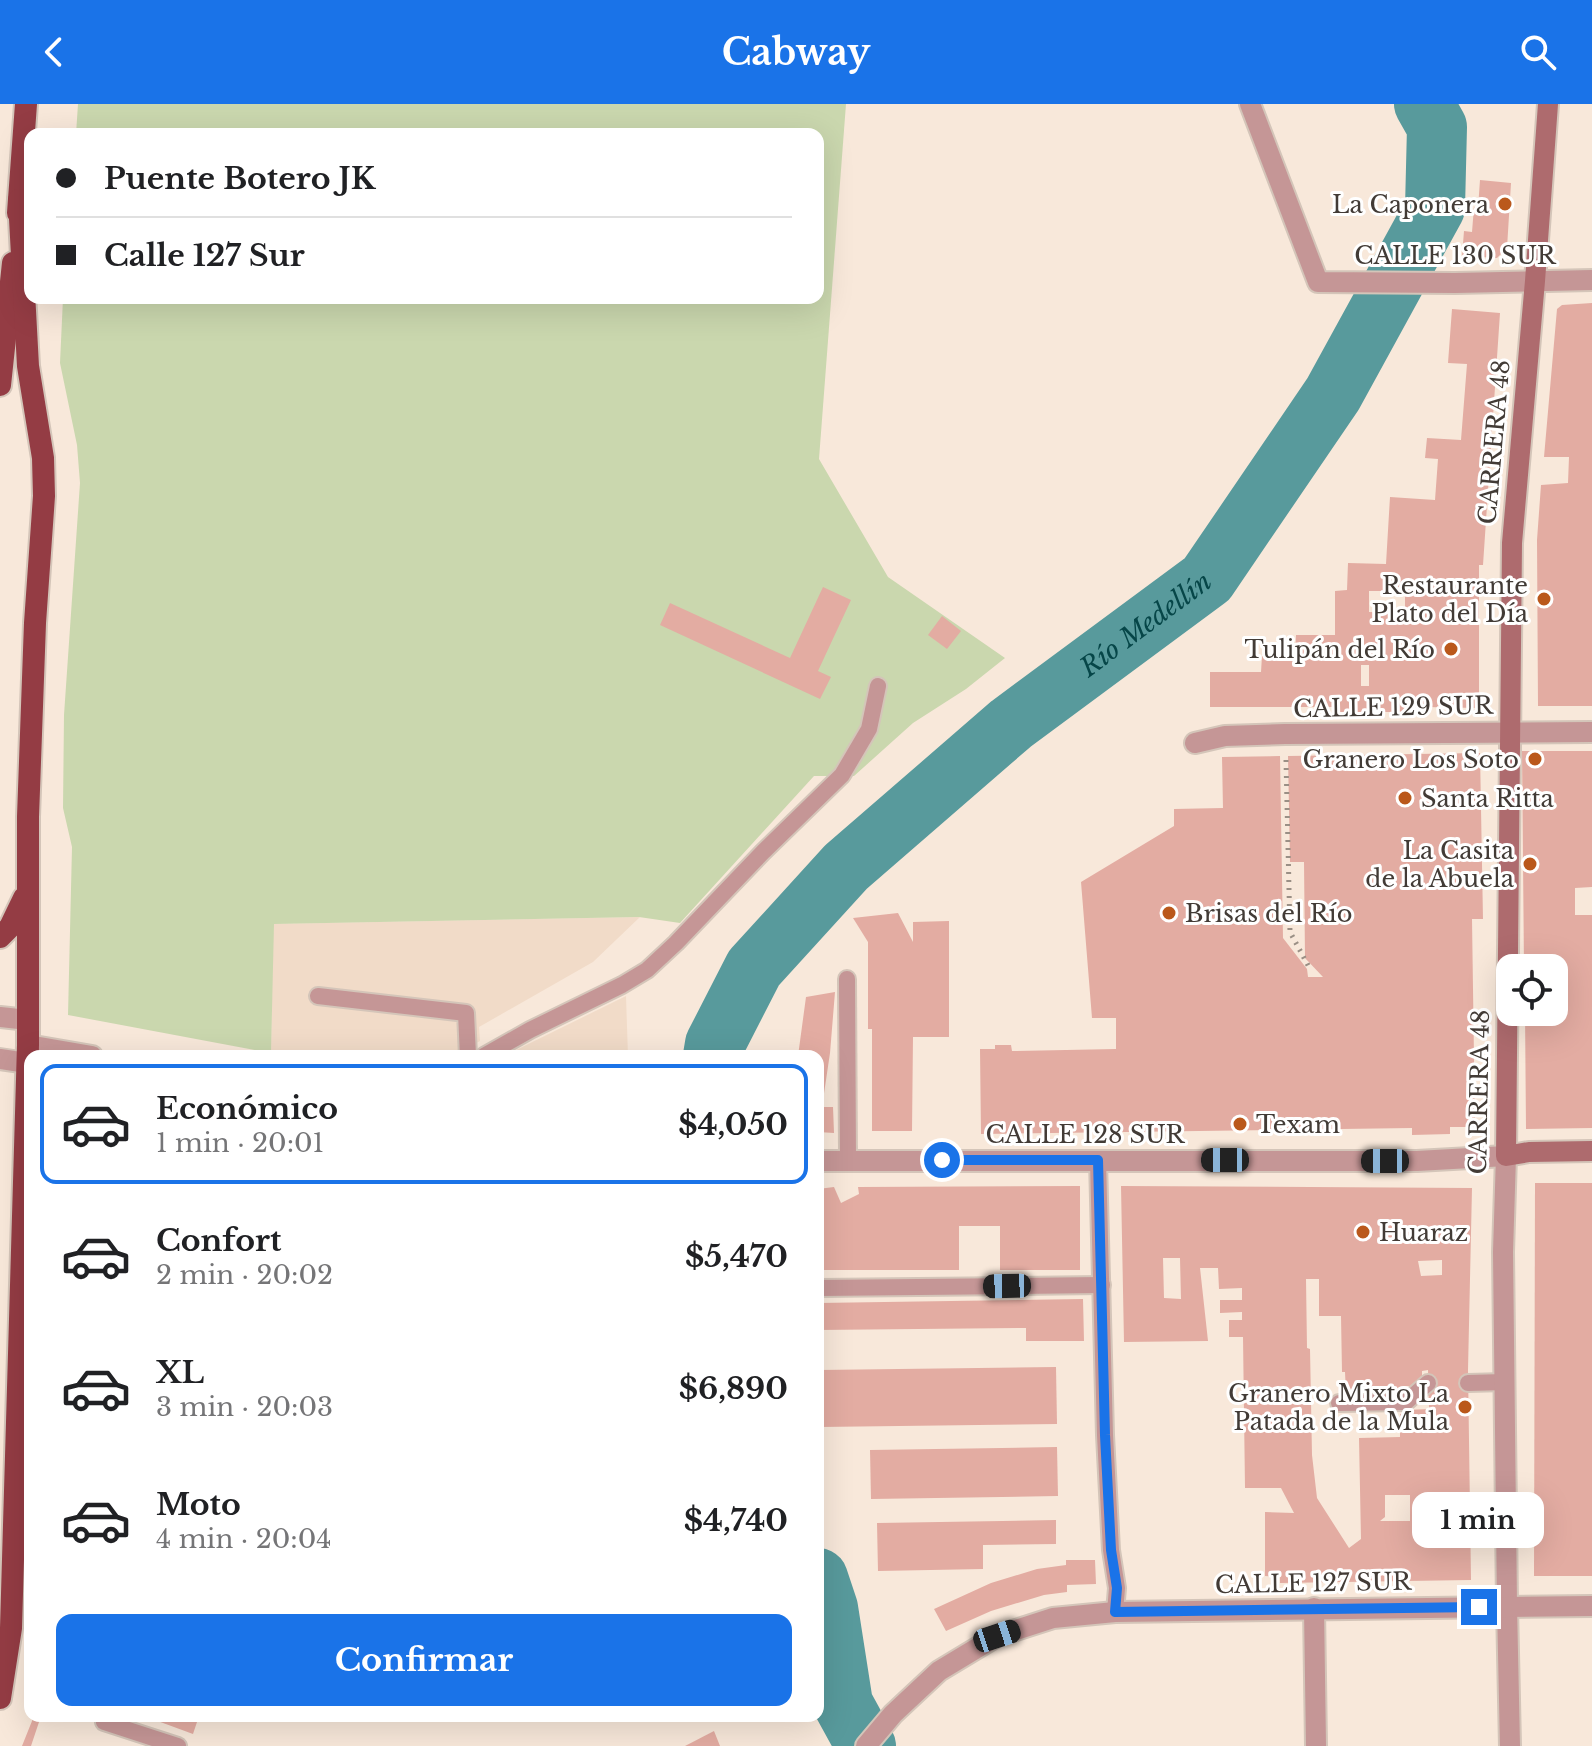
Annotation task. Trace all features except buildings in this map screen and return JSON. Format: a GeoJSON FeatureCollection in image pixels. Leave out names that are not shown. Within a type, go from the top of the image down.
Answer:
{"type":"FeatureCollection","features":[{"type":"Feature","properties":{"kind":"highway"},"geometry":{"type":"LineString","coordinates":[[24,128],[26,104]]}},
{"type":"Feature","properties":{"kind":"highway"},"geometry":{"type":"LineString","coordinates":[[0,385],[24,131]]}},
{"type":"Feature","properties":{"kind":"highway"},"geometry":{"type":"LineString","coordinates":[[19,200],[24,276]]}},
{"type":"Feature","properties":{"kind":"highway"},"geometry":{"type":"LineString","coordinates":[[26,304],[28,366],[43,458],[44,496],[35,623],[28,817],[28,1050]]}},
{"type":"Feature","properties":{"kind":"highway"},"geometry":{"type":"LineString","coordinates":[[0,937],[19,912],[28,889]]}},
{"type":"Feature","properties":{"kind":"highway"},"geometry":{"type":"LineString","coordinates":[[0,1698],[22,1519],[24,1377]]}},
{"type":"Feature","properties":{"kind":"main road","name":"CARRERA 48"},"geometry":{"type":"LineString","coordinates":[[1506,1156],[1512,543],[1548,104]]}},
{"type":"Feature","properties":{"kind":"main road","name":"CALLE 128 SUR"},"geometry":{"type":"LineString","coordinates":[[1506,1156],[1529,1152],[1592,1151]]}},
{"type":"Feature","properties":{"kind":"street","name":"CALLE 130 SUR"},"geometry":{"type":"LineString","coordinates":[[1250,104],[1318,282],[1592,280]]}},
{"type":"Feature","properties":{"kind":"street","name":"CALLE 129 SUR"},"geometry":{"type":"LineString","coordinates":[[1195,743],[1225,736],[1592,732]]}},
{"type":"Feature","properties":{"kind":"street"},"geometry":{"type":"LineString","coordinates":[[0,1017],[28,1020]]}},
{"type":"Feature","properties":{"kind":"street"},"geometry":{"type":"LineString","coordinates":[[0,1059],[24,1055]]}},
{"type":"Feature","properties":{"kind":"street","name":"CALLE 128 SUR"},"geometry":{"type":"LineString","coordinates":[[824,1161],[1417,1161],[1506,1156]]}},
{"type":"Feature","properties":{"kind":"street","name":"CARRERA 48"},"geometry":{"type":"LineString","coordinates":[[1506,1156],[1503,1252],[1510,1746]]}},
{"type":"Feature","properties":{"kind":"street","name":"CALLE 127 SUR"},"geometry":{"type":"LineString","coordinates":[[866,1746],[893,1714],[939,1671],[997,1636],[1053,1618],[1115,1612],[1592,1606]]}},
{"type":"Feature","properties":{"kind":"street"},"geometry":{"type":"LineString","coordinates":[[1314,1608],[1316,1746]]}},
{"type":"Feature","properties":{"kind":"lane"},"geometry":{"type":"LineString","coordinates":[[495,1050],[647,970],[676,943],[842,775],[869,729],[878,686]]}},
{"type":"Feature","properties":{"kind":"lane"},"geometry":{"type":"LineString","coordinates":[[847,979],[848,1160]]}},
{"type":"Feature","properties":{"kind":"lane"},"geometry":{"type":"LineString","coordinates":[[318,996],[466,1013],[468,1050]]}},
{"type":"Feature","properties":{"kind":"lane"},"geometry":{"type":"LineString","coordinates":[[1098,1160],[1105,1435],[1111,1550],[1117,1588],[1115,1612]]}},
{"type":"Feature","properties":{"kind":"lane"},"geometry":{"type":"LineString","coordinates":[[824,1288],[1102,1285]]}},
{"type":"Feature","properties":{"kind":"lane"},"geometry":{"type":"LineString","coordinates":[[1468,1383],[1505,1382]]}},
{"type":"Feature","properties":{"kind":"lane"},"geometry":{"type":"LineString","coordinates":[[1339,1403],[1406,1402],[1428,1383]]}},
{"type":"Feature","properties":{"kind":"lane"},"geometry":{"type":"LineString","coordinates":[[104,1722],[178,1746]]}},
{"type":"Feature","properties":{"kind":"path"},"geometry":{"type":"LineString","coordinates":[[1286,759],[1290,932],[1310,969]]}},
{"type":"Feature","properties":{"kind":"shaded area"},"geometry":{"type":"Polygon","coordinates":[[[640,917],[593,962],[479,1027],[480,1041],[463,1050],[271,1050],[273,924],[640,917]]]}},
{"type":"Feature","properties":{"kind":"shaded area"},"geometry":{"type":"Polygon","coordinates":[[[626,996],[628,1050],[516,1050],[626,996]]]}},
{"type":"Feature","properties":{"kind":"green space"},"geometry":{"type":"Polygon","coordinates":[[[78,104],[846,104],[819,459],[888,577],[1005,658],[966,689],[913,723],[854,776],[814,776],[680,923],[639,917],[274,924],[271,1050],[255,1050],[68,1015],[72,847],[63,808],[64,715],[80,483],[77,445],[60,363],[63,304],[824,304],[824,128],[76,128],[78,104]]]}},
{"type":"Feature","properties":{"kind":"waterway","name":"Río Medellín"},"geometry":{"type":"LineString","coordinates":[[714,1050],[754,968],[846,867],[1011,724],[1207,579],[1333,394],[1435,208],[1437,127],[1424,104]]}},
{"type":"Feature","properties":{"kind":"waterway","name":"Río Medellín"},"geometry":{"type":"LineString","coordinates":[[824,1596],[843,1704],[866,1746]]}},
{"type":"Feature","properties":{"kind":"place","name":"La Caponera"},"geometry":{"type":"Point","coordinates":[1505,204]}},
{"type":"Feature","properties":{"kind":"place","name":"Restaurante Plato del Día"},"geometry":{"type":"Point","coordinates":[1544,599]}},
{"type":"Feature","properties":{"kind":"place","name":"Tulipán del Río"},"geometry":{"type":"Point","coordinates":[1451,649]}},
{"type":"Feature","properties":{"kind":"place","name":"Granero Los Soto"},"geometry":{"type":"Point","coordinates":[1535,759]}},
{"type":"Feature","properties":{"kind":"place","name":"Santa Ritta"},"geometry":{"type":"Point","coordinates":[1405,798]}},
{"type":"Feature","properties":{"kind":"place","name":"La Casita de la Abuela"},"geometry":{"type":"Point","coordinates":[1530,864]}},
{"type":"Feature","properties":{"kind":"place","name":"Brisas del Río"},"geometry":{"type":"Point","coordinates":[1169,913]}},
{"type":"Feature","properties":{"kind":"place","name":"Texam"},"geometry":{"type":"Point","coordinates":[1240,1124]}},
{"type":"Feature","properties":{"kind":"place","name":"Huaraz"},"geometry":{"type":"Point","coordinates":[1363,1232]}},
{"type":"Feature","properties":{"kind":"place","name":"Granero Mixto La Patada de la Mula"},"geometry":{"type":"Point","coordinates":[1465,1407]}},
{"type":"Feature","properties":{"kind":"route"},"geometry":{"type":"LineString","coordinates":[[942,1160],[1098,1160],[1105,1435],[1111,1550],[1117,1588],[1115,1612],[1479,1607]]}}]}
